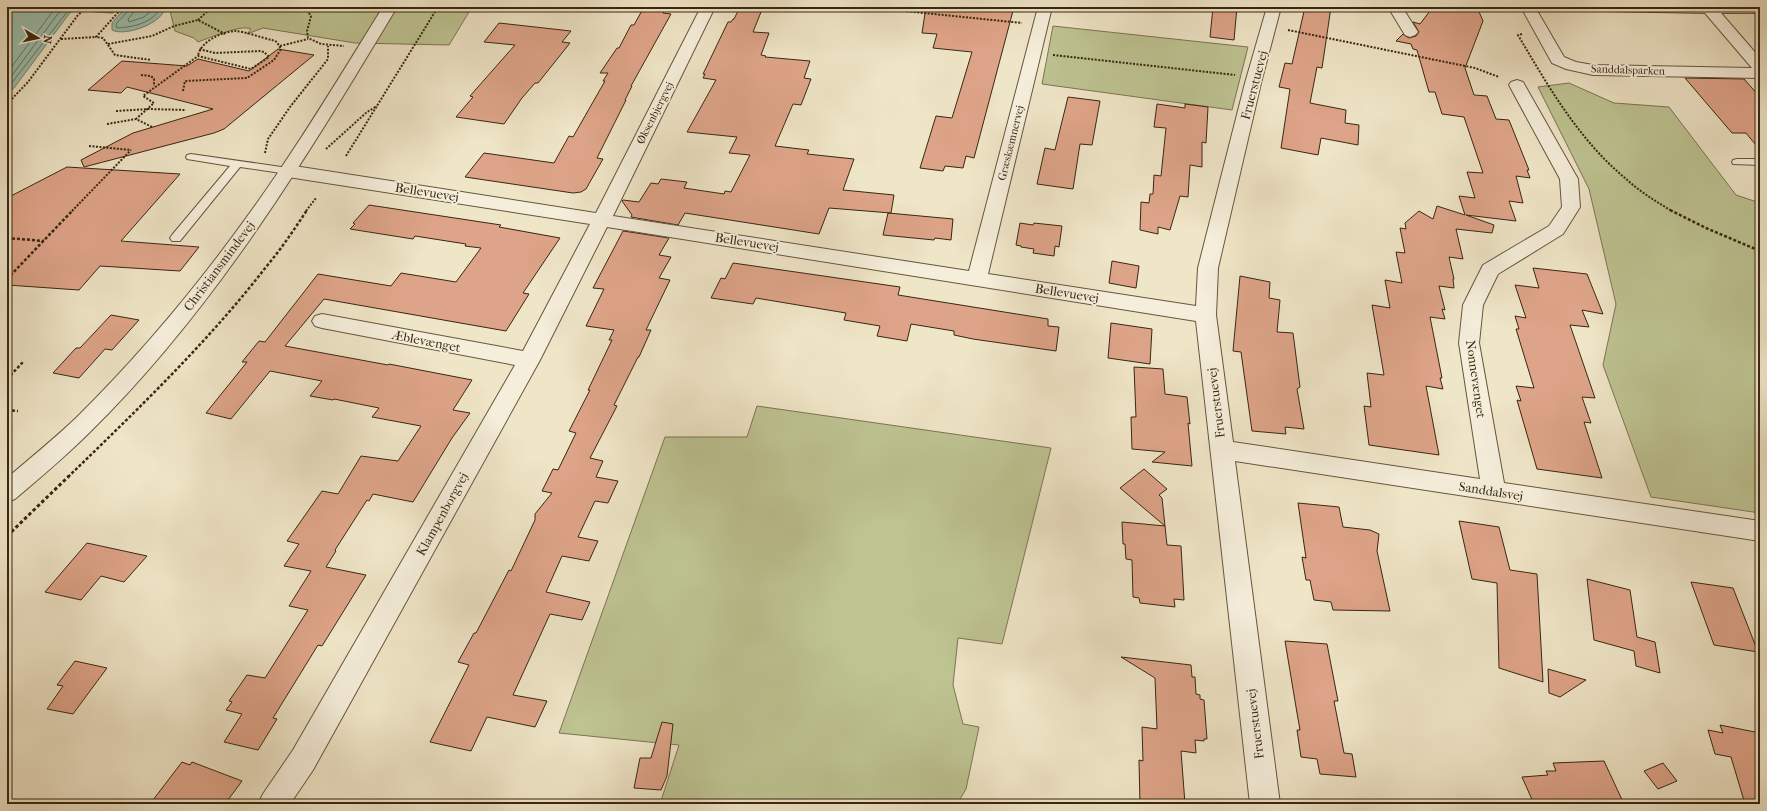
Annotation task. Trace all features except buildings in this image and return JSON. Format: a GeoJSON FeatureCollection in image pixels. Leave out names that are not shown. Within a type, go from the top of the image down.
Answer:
{"type":"FeatureCollection","features":[{"type":"Feature","properties":{"kind":"street","name":"Christiansmindevej"},"geometry":{"type":"LineString","coordinates":[[7,492],[92,416],[135,370],[227,257],[288,170],[390,7]]}},
{"type":"Feature","properties":{"kind":"street","name":"Øksenbjergvej"},"geometry":{"type":"LineString","coordinates":[[602,219],[708,7]]}},
{"type":"Feature","properties":{"kind":"street","name":"Græskæmnervej"},"geometry":{"type":"LineString","coordinates":[[977,278],[1042,24],[1045,7]]}},
{"type":"Feature","properties":{"kind":"street"},"geometry":{"type":"LineString","coordinates":[[1395,7],[1410,32]]}},
{"type":"Feature","properties":{"kind":"street","name":"Sanddalsparken"},"geometry":{"type":"LineString","coordinates":[[1528,7],[1558,60],[1572,66],[1593,70],[1760,73]]}},
{"type":"Feature","properties":{"kind":"street"},"geometry":{"type":"LineString","coordinates":[[1607,7],[1760,9]]}},
{"type":"Feature","properties":{"kind":"street"},"geometry":{"type":"LineString","coordinates":[[1709,8],[1760,68]]}},
{"type":"Feature","properties":{"kind":"street","name":"Fruerstuevej"},"geometry":{"type":"LineString","coordinates":[[1265,804],[1206,314],[1208,268],[1255,77],[1272,17]]}},
{"type":"Feature","properties":{"kind":"street","name":"Nonnevænget"},"geometry":{"type":"LineString","coordinates":[[1494,491],[1469,343],[1473,305],[1490,270],[1556,230],[1571,207],[1568,178],[1517,85]]}},
{"type":"Feature","properties":{"kind":"street","name":"Bellevuevej"},"geometry":{"type":"LineString","coordinates":[[288,170],[1206,314]]}},
{"type":"Feature","properties":{"kind":"street","name":"Klampenborgvej"},"geometry":{"type":"LineString","coordinates":[[274,804],[303,760],[529,360],[602,219]]}},
{"type":"Feature","properties":{"kind":"street","name":"Æblevænget"},"geometry":{"type":"LineString","coordinates":[[322,321],[529,360]]}},
{"type":"Feature","properties":{"kind":"street","name":"Sanddalsvej"},"geometry":{"type":"LineString","coordinates":[[1222,450],[1760,531]]}},
{"type":"Feature","properties":{"kind":"lane"},"geometry":{"type":"LineString","coordinates":[[191,157],[288,170]]}},
{"type":"Feature","properties":{"kind":"lane"},"geometry":{"type":"LineString","coordinates":[[1737,162],[1760,162]]}},
{"type":"Feature","properties":{"kind":"lane"},"geometry":{"type":"LineString","coordinates":[[176,238],[237,164]]}},
{"type":"Feature","properties":{"kind":"path"},"geometry":{"type":"LineString","coordinates":[[7,104],[28,82],[78,15],[87,7]]}},
{"type":"Feature","properties":{"kind":"path"},"geometry":{"type":"LineString","coordinates":[[96,37],[123,7]]}},
{"type":"Feature","properties":{"kind":"path"},"geometry":{"type":"LineString","coordinates":[[108,44],[152,36],[174,26],[198,20],[212,7]]}},
{"type":"Feature","properties":{"kind":"path"},"geometry":{"type":"LineString","coordinates":[[301,7],[305,8],[311,16],[307,30],[309,39]]}},
{"type":"Feature","properties":{"kind":"path"},"geometry":{"type":"LineString","coordinates":[[346,156],[438,7]]}},
{"type":"Feature","properties":{"kind":"path"},"geometry":{"type":"LineString","coordinates":[[865,7],[1042,24]]}},
{"type":"Feature","properties":{"kind":"path"},"geometry":{"type":"LineString","coordinates":[[1272,17],[1475,68],[1517,85]]}},
{"type":"Feature","properties":{"kind":"path"},"geometry":{"type":"LineString","coordinates":[[198,20],[206,26],[220,30],[225,34]]}},
{"type":"Feature","properties":{"kind":"path"},"geometry":{"type":"LineString","coordinates":[[1539,28],[1518,35],[1547,86],[1584,139],[1632,186],[1674,213],[1760,251]]}},
{"type":"Feature","properties":{"kind":"path"},"geometry":{"type":"LineString","coordinates":[[107,124],[136,119],[149,109],[154,103],[143,96],[198,56],[199,49],[210,39],[238,31],[246,35],[272,40],[277,42],[280,46],[280,52],[274,60],[247,78],[185,81],[183,90]]}},
{"type":"Feature","properties":{"kind":"path"},"geometry":{"type":"LineString","coordinates":[[61,39],[103,38],[118,56],[151,60]]}},
{"type":"Feature","properties":{"kind":"path"},"geometry":{"type":"LineString","coordinates":[[280,46],[309,39],[316,43],[328,46],[368,42]]}},
{"type":"Feature","properties":{"kind":"path"},"geometry":{"type":"LineString","coordinates":[[261,167],[268,139],[290,107],[328,59],[328,46]]}},
{"type":"Feature","properties":{"kind":"path"},"geometry":{"type":"LineString","coordinates":[[198,56],[251,69],[256,68],[268,57],[264,52],[260,51],[215,54],[199,49]]}},
{"type":"Feature","properties":{"kind":"path"},"geometry":{"type":"LineString","coordinates":[[1034,53],[1255,77]]}},
{"type":"Feature","properties":{"kind":"path"},"geometry":{"type":"LineString","coordinates":[[141,75],[151,76],[154,79],[154,87]]}},
{"type":"Feature","properties":{"kind":"path"},"geometry":{"type":"LineString","coordinates":[[320,152],[326,149],[368,112],[378,106]]}},
{"type":"Feature","properties":{"kind":"path"},"geometry":{"type":"LineString","coordinates":[[116,111],[149,109],[186,110]]}},
{"type":"Feature","properties":{"kind":"path"},"geometry":{"type":"LineString","coordinates":[[136,119],[152,127]]}},
{"type":"Feature","properties":{"kind":"path"},"geometry":{"type":"LineString","coordinates":[[7,279],[131,150],[89,146]]}},
{"type":"Feature","properties":{"kind":"path"},"geometry":{"type":"LineString","coordinates":[[7,536],[164,382],[226,315],[266,268],[316,198]]}},
{"type":"Feature","properties":{"kind":"path"},"geometry":{"type":"LineString","coordinates":[[7,238],[44,241]]}},
{"type":"Feature","properties":{"kind":"path"},"geometry":{"type":"LineString","coordinates":[[7,379],[23,362]]}},
{"type":"Feature","properties":{"kind":"path"},"geometry":{"type":"LineString","coordinates":[[7,410],[18,411]]}},
{"type":"Feature","properties":{"kind":"shaded area"},"geometry":{"type":"Polygon","coordinates":[[[169,7],[472,7],[449,45],[355,43],[263,28],[247,34],[251,29],[240,28],[198,42],[194,38],[175,31],[169,7]]]}},
{"type":"Feature","properties":{"kind":"shaded area"},"geometry":{"type":"Polygon","coordinates":[[[1053,26],[1248,47],[1232,110],[1042,84],[1053,26]]]}},
{"type":"Feature","properties":{"kind":"shaded area"},"geometry":{"type":"Polygon","coordinates":[[[1569,83],[1614,103],[1669,107],[1736,195],[1760,203],[1760,513],[1651,497],[1603,365],[1616,304],[1589,189],[1538,87],[1569,83]]]}},
{"type":"Feature","properties":{"kind":"shaded area"},"geometry":{"type":"Polygon","coordinates":[[[757,406],[1051,448],[1002,644],[958,638],[953,685],[963,724],[979,727],[966,789],[957,804],[660,804],[679,745],[559,733],[665,437],[747,437],[757,406]]]}},
{"type":"Feature","properties":{"kind":"water"},"geometry":{"type":"Polygon","coordinates":[[[7,7],[77,7],[69,14],[14,88],[7,94],[7,7]]]}},
{"type":"Feature","properties":{"kind":"water"},"geometry":{"type":"Polygon","coordinates":[[[126,7],[165,7],[163,13],[158,18],[143,27],[126,32],[112,30],[112,23],[126,7]]]}},
{"type":"Feature","properties":{"kind":"waterway"},"geometry":{"type":"LineString","coordinates":[[95,10],[112,11]]}}]}
